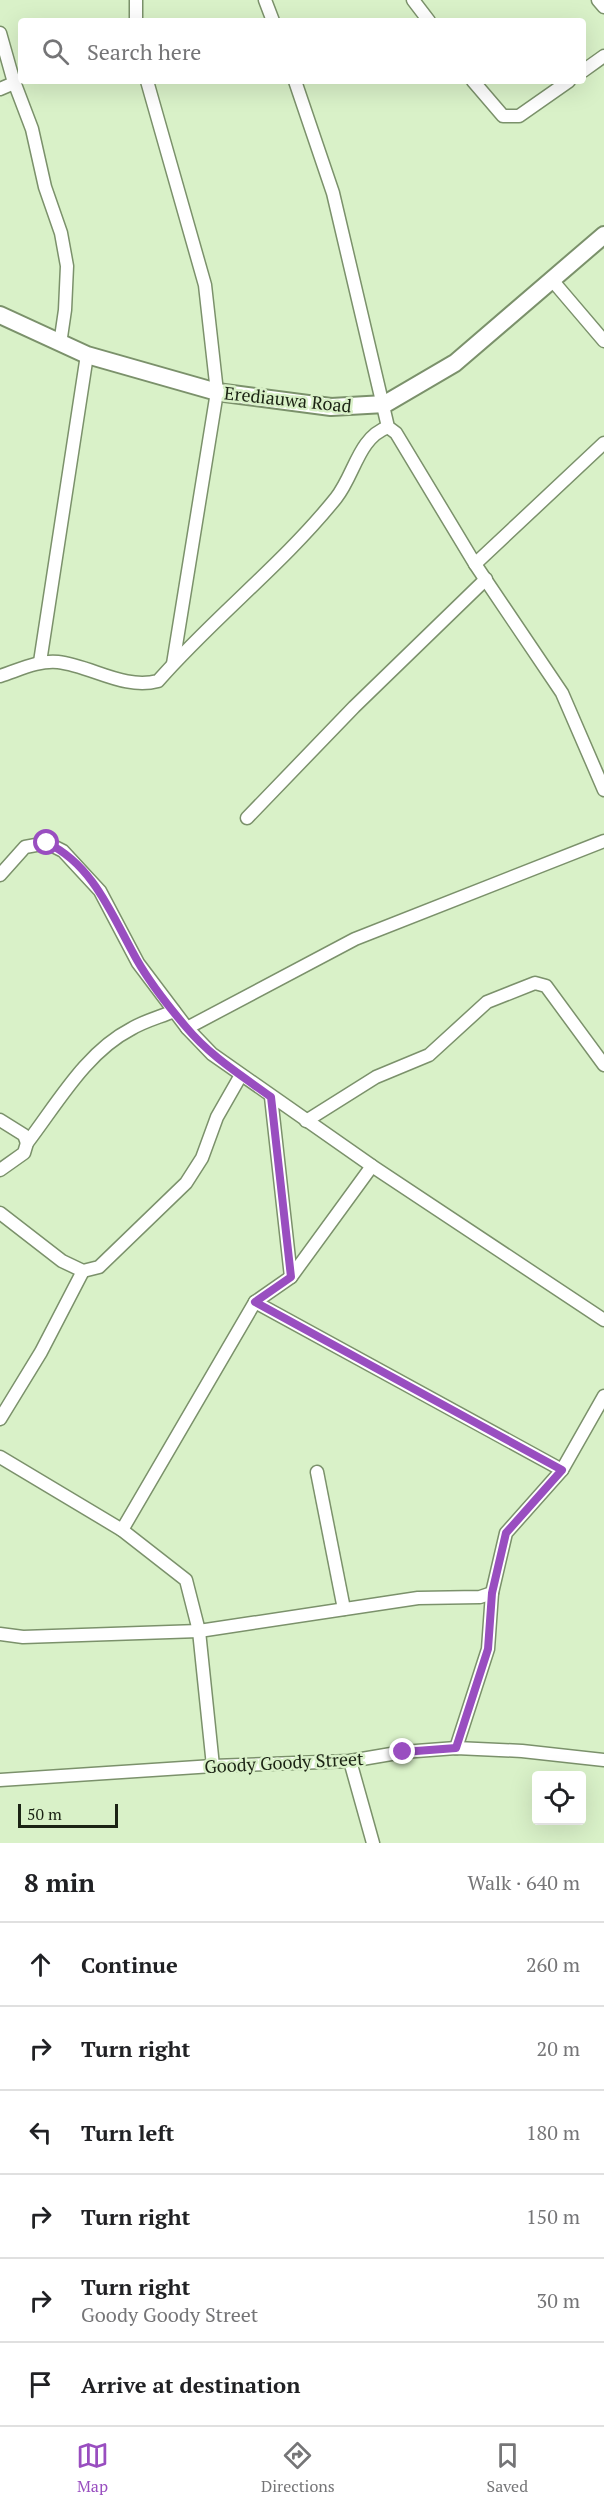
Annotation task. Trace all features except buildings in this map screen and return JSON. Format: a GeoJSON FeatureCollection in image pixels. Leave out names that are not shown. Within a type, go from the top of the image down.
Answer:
{"type":"FeatureCollection","features":[{"type":"Feature","properties":{"kind":"street"},"geometry":{"type":"LineString","coordinates":[[136,0],[136,18]]}},
{"type":"Feature","properties":{"kind":"street"},"geometry":{"type":"LineString","coordinates":[[266,0],[272,18]]}},
{"type":"Feature","properties":{"kind":"street"},"geometry":{"type":"LineString","coordinates":[[413,0],[427,18]]}},
{"type":"Feature","properties":{"kind":"street"},"geometry":{"type":"LineString","coordinates":[[598,0],[604,7]]}},
{"type":"Feature","properties":{"kind":"street"},"geometry":{"type":"LineString","coordinates":[[0,33],[14,82],[32,129],[45,187],[61,233],[67,266],[65,310],[60,344]]}},
{"type":"Feature","properties":{"kind":"street"},"geometry":{"type":"LineString","coordinates":[[586,69],[604,56]]}},
{"type":"Feature","properties":{"kind":"street"},"geometry":{"type":"LineString","coordinates":[[0,89],[14,82]]}},
{"type":"Feature","properties":{"kind":"street"},"geometry":{"type":"LineString","coordinates":[[148,84],[205,285],[217,392],[173,664]]}},
{"type":"Feature","properties":{"kind":"street"},"geometry":{"type":"LineString","coordinates":[[296,84],[333,193],[385,404],[388,427],[396,434],[475,564],[562,693],[604,790]]}},
{"type":"Feature","properties":{"kind":"street"},"geometry":{"type":"LineString","coordinates":[[476,84],[503,116],[519,116],[565,84]]}},
{"type":"Feature","properties":{"kind":"street","name":"Erediauwa Road"},"geometry":{"type":"LineString","coordinates":[[0,315],[87,355],[217,392],[331,407],[385,404],[455,363],[604,235]]}},
{"type":"Feature","properties":{"kind":"street"},"geometry":{"type":"LineString","coordinates":[[552,280],[604,341]]}},
{"type":"Feature","properties":{"kind":"street"},"geometry":{"type":"LineString","coordinates":[[40,662],[87,355]]}},
{"type":"Feature","properties":{"kind":"street"},"geometry":{"type":"LineString","coordinates":[[0,676],[40,662],[59,662],[142,685],[158,681],[321,517],[346,485],[365,443],[376,431],[388,427]]}},
{"type":"Feature","properties":{"kind":"street"},"geometry":{"type":"LineString","coordinates":[[475,564],[604,443]]}},
{"type":"Feature","properties":{"kind":"street"},"geometry":{"type":"LineString","coordinates":[[247,818],[354,707],[486,579]]}},
{"type":"Feature","properties":{"kind":"street"},"geometry":{"type":"LineString","coordinates":[[187,1028],[355,939],[604,841]]}},
{"type":"Feature","properties":{"kind":"street"},"geometry":{"type":"LineString","coordinates":[[0,875],[25,847],[47,843],[63,851],[100,891],[138,963],[187,1028],[212,1054],[372,1166],[604,1320]]}},
{"type":"Feature","properties":{"kind":"street"},"geometry":{"type":"LineString","coordinates":[[306,1121],[376,1077],[429,1055],[487,1002],[535,983],[546,987],[604,1065]]}},
{"type":"Feature","properties":{"kind":"street"},"geometry":{"type":"LineString","coordinates":[[0,1170],[24,1153],[27,1143],[87,1065],[106,1047],[130,1029],[174,1011]]}},
{"type":"Feature","properties":{"kind":"street"},"geometry":{"type":"LineString","coordinates":[[0,1213],[62,1261],[83,1270],[99,1267],[186,1183],[202,1158],[217,1117],[241,1075]]}},
{"type":"Feature","properties":{"kind":"street"},"geometry":{"type":"LineString","coordinates":[[271,1097],[291,1277]]}},
{"type":"Feature","properties":{"kind":"street"},"geometry":{"type":"LineString","coordinates":[[0,1120],[24,1136],[27,1143]]}},
{"type":"Feature","properties":{"kind":"street"},"geometry":{"type":"LineString","coordinates":[[122,1530],[255,1302],[291,1277],[372,1166]]}},
{"type":"Feature","properties":{"kind":"street"},"geometry":{"type":"LineString","coordinates":[[0,1419],[41,1352],[83,1270]]}},
{"type":"Feature","properties":{"kind":"street"},"geometry":{"type":"LineString","coordinates":[[255,1302],[562,1470]]}},
{"type":"Feature","properties":{"kind":"street"},"geometry":{"type":"LineString","coordinates":[[456,1748],[488,1649],[492,1593],[506,1533],[562,1470],[604,1396]]}},
{"type":"Feature","properties":{"kind":"street"},"geometry":{"type":"LineString","coordinates":[[0,1458],[122,1530],[186,1580],[199,1631],[213,1766]]}},
{"type":"Feature","properties":{"kind":"street"},"geometry":{"type":"LineString","coordinates":[[317,1472],[344,1609]]}},
{"type":"Feature","properties":{"kind":"street"},"geometry":{"type":"LineString","coordinates":[[0,1634],[23,1637],[199,1631],[418,1598],[480,1597],[492,1593]]}},
{"type":"Feature","properties":{"kind":"street","name":"Goody Goody Street"},"geometry":{"type":"LineString","coordinates":[[0,1780],[213,1766],[350,1761],[403,1752],[456,1748],[522,1751],[604,1760]]}},
{"type":"Feature","properties":{"kind":"street"},"geometry":{"type":"LineString","coordinates":[[350,1761],[373,1843]]}},
{"type":"Feature","properties":{"kind":"route"},"geometry":{"type":"LineString","coordinates":[[47,843],[63,851],[100,891],[138,963],[187,1028],[212,1054],[271,1097],[291,1277],[255,1302],[562,1470],[506,1533],[492,1593],[488,1649],[456,1748],[403,1752]]}}]}
